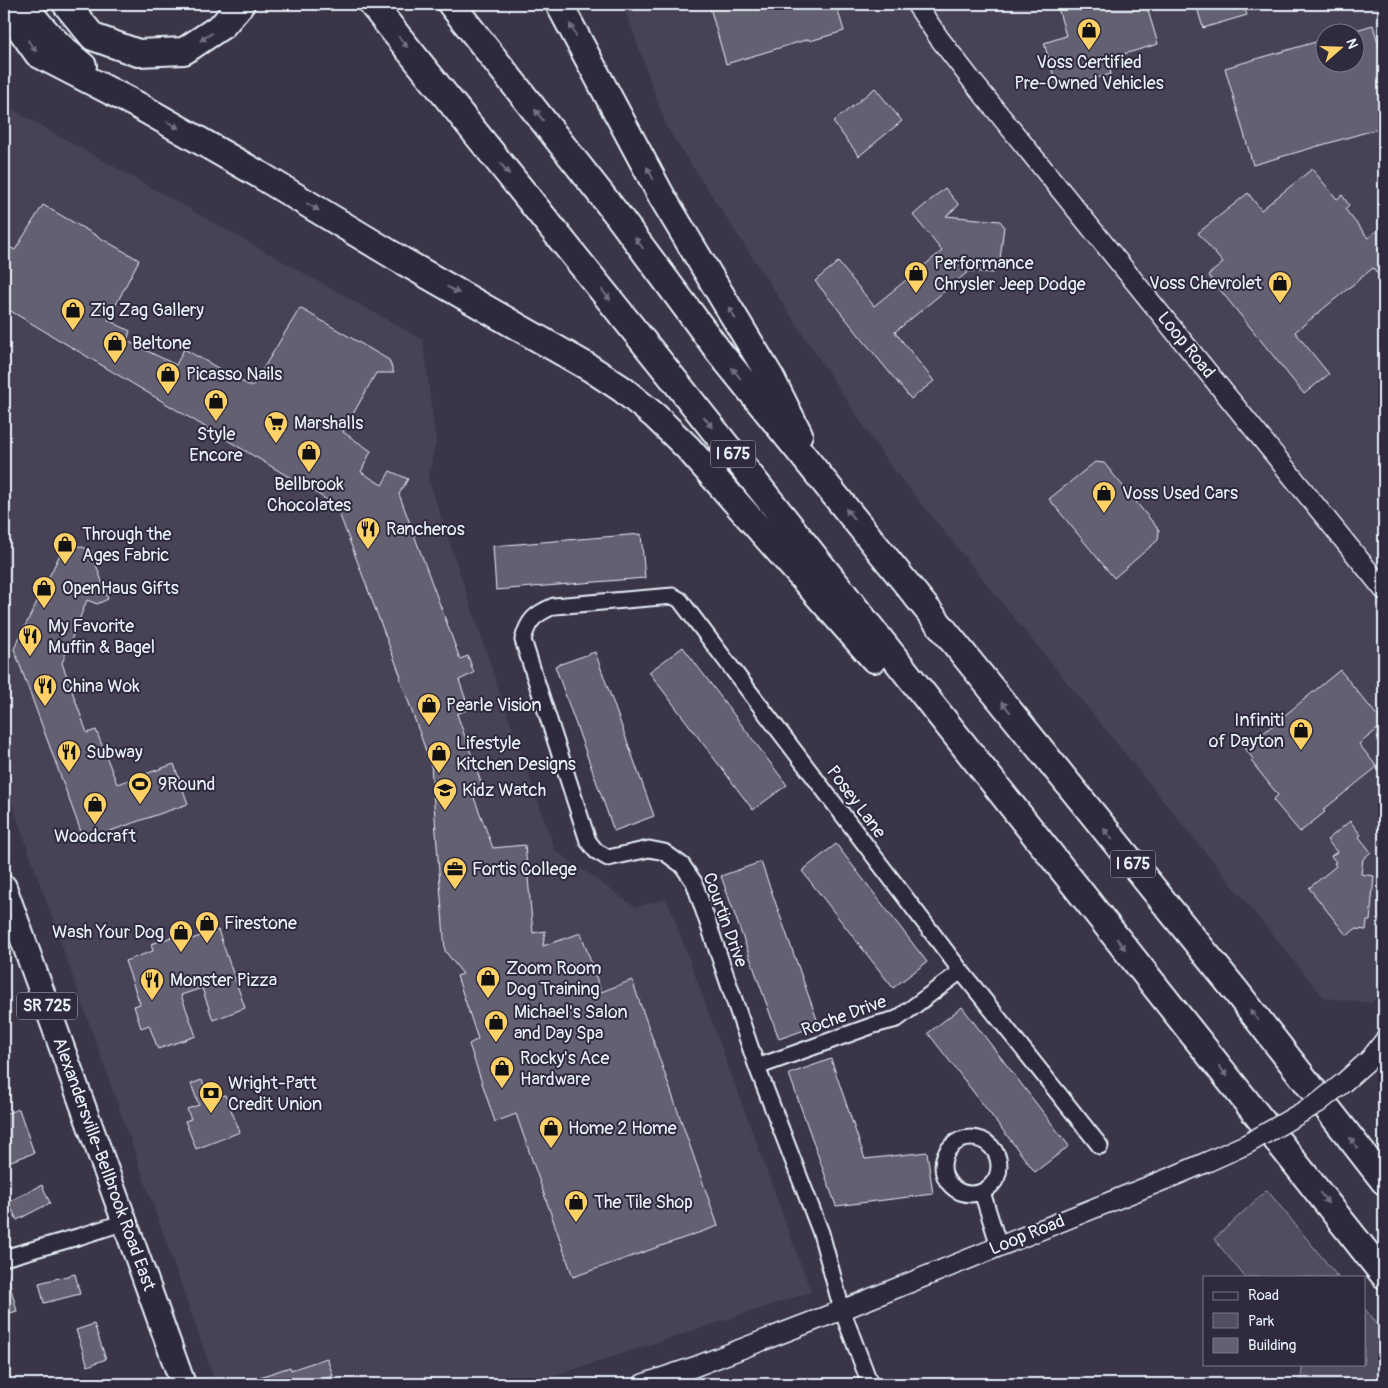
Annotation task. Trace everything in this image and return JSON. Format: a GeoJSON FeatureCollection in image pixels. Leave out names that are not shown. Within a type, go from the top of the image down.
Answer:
{"type":"FeatureCollection","features":[{"type":"Feature","properties":{"kind":"highway"},"geometry":{"type":"LineString","coordinates":[[23,4],[46,34],[123,98]]}},
{"type":"Feature","properties":{"kind":"highway"},"geometry":{"type":"LineString","coordinates":[[66,4],[93,37],[138,53],[184,51],[223,25],[241,4]]}},
{"type":"Feature","properties":{"kind":"highway","name":"I 675"},"geometry":{"type":"LineString","coordinates":[[372,4],[667,371],[1384,1275]]}},
{"type":"Feature","properties":{"kind":"highway","name":"I 675"},"geometry":{"type":"LineString","coordinates":[[451,4],[619,217],[720,353],[1235,990],[1384,1181]]}},
{"type":"Feature","properties":{"kind":"highway"},"geometry":{"type":"LineString","coordinates":[[559,4],[662,196],[772,378],[821,479]]}},
{"type":"Feature","properties":{"kind":"highway"},"geometry":{"type":"LineString","coordinates":[[4,6],[38,54],[123,98],[260,175],[401,260],[590,368],[622,389],[656,416],[688,448],[1091,906]]}},
{"type":"Feature","properties":{"kind":"main road","name":"Alexandersville-Bellbrook Road East"},"geometry":{"type":"LineString","coordinates":[[4,887],[183,1384]]}},
{"type":"Feature","properties":{"kind":"street","name":"Loop Road"},"geometry":{"type":"LineString","coordinates":[[916,4],[973,82],[1384,590]]}},
{"type":"Feature","properties":{"kind":"street","name":"Posey Lane"},"geometry":{"type":"LineString","coordinates":[[532,619],[542,611],[554,606],[673,596],[680,600],[961,971],[1100,1146]]}},
{"type":"Feature","properties":{"kind":"street","name":"Courtin Drive"},"geometry":{"type":"LineString","coordinates":[[532,619],[526,628],[523,640],[588,841],[596,851],[608,858],[649,849],[664,852],[682,865],[694,882],[757,1068],[821,1233],[842,1310],[870,1384]]}},
{"type":"Feature","properties":{"kind":"street","name":"Roche Drive"},"geometry":{"type":"LineString","coordinates":[[757,1068],[874,1025],[896,1019],[961,971]]}},
{"type":"Feature","properties":{"kind":"street","name":"Loop Road"},"geometry":{"type":"LineString","coordinates":[[643,1384],[694,1367],[842,1310],[1174,1176],[1247,1144],[1318,1103],[1344,1083],[1370,1059],[1384,1041]]}},
{"type":"Feature","properties":{"kind":"street"},"geometry":{"type":"LineString","coordinates":[[982,1192],[999,1246]]}},
{"type":"Feature","properties":{"kind":"street"},"geometry":{"type":"LineString","coordinates":[[4,1258],[125,1222]]}},
{"type":"Feature","properties":{"kind":"shaded area"},"geometry":{"type":"Polygon","coordinates":[[[623,4],[1384,4],[1384,983],[1372,1003],[1324,998],[888,463],[667,128],[623,4]]]}},
{"type":"Feature","properties":{"kind":"shaded area"},"geometry":{"type":"Polygon","coordinates":[[[4,105],[423,340],[436,442],[428,478],[555,850],[635,907],[667,899],[811,1292],[530,1384],[216,1384],[4,781],[4,105]]]}},
{"type":"Feature","properties":{"kind":"green space"},"geometry":{"type":"Polygon","coordinates":[[[1267,1190],[1337,1276],[1244,1276],[1214,1239],[1267,1190]]]}},
{"type":"Feature","properties":{"kind":"green space"},"geometry":{"type":"Polygon","coordinates":[[[1366,1310],[1384,1332],[1384,1384],[1300,1384],[1303,1366],[1366,1366],[1366,1310]]]}},
{"type":"Feature","properties":{"kind":"building"},"geometry":{"type":"Polygon","coordinates":[[[709,4],[836,4],[844,31],[810,41],[809,39],[726,64],[709,4]]]}},
{"type":"Feature","properties":{"kind":"building","name":"Voss Certified Pre-Owned Vehicles"},"geometry":{"type":"Polygon","coordinates":[[[1057,4],[1146,4],[1158,44],[1107,59],[1111,74],[1057,87],[1044,43],[1066,36],[1057,4]]]}},
{"type":"Feature","properties":{"kind":"building"},"geometry":{"type":"Polygon","coordinates":[[[1196,4],[1243,4],[1247,15],[1203,28],[1196,4]]]}},
{"type":"Feature","properties":{"kind":"building"},"geometry":{"type":"Polygon","coordinates":[[[1373,25],[1384,65],[1384,127],[1253,165],[1225,68],[1316,42],[1316,72],[1366,72],[1366,27],[1373,25]]]}},
{"type":"Feature","properties":{"kind":"building"},"geometry":{"type":"Polygon","coordinates":[[[875,88],[902,121],[859,156],[833,122],[875,88]]]}},
{"type":"Feature","properties":{"kind":"building","name":"Voss Chevrolet"},"geometry":{"type":"Polygon","coordinates":[[[1312,169],[1337,199],[1342,195],[1349,205],[1345,209],[1368,238],[1384,225],[1384,281],[1373,268],[1295,332],[1329,374],[1304,394],[1208,275],[1223,263],[1198,233],[1248,193],[1261,210],[1312,169]]]}},
{"type":"Feature","properties":{"kind":"building","name":"Performance Chrysler Jeep Dodge"},"geometry":{"type":"Polygon","coordinates":[[[945,188],[959,205],[946,216],[1000,221],[1004,226],[999,268],[993,273],[969,271],[895,332],[934,381],[911,399],[815,281],[838,262],[874,306],[942,251],[913,215],[945,188]]]}},
{"type":"Feature","properties":{"kind":"building"},"geometry":{"type":"Polygon","coordinates":[[[43,205],[139,260],[108,320],[130,331],[127,341],[176,365],[184,349],[252,387],[300,308],[389,360],[394,373],[376,373],[343,432],[371,451],[361,472],[382,485],[390,471],[408,479],[399,494],[460,659],[468,656],[474,673],[459,680],[469,709],[457,714],[484,791],[473,795],[493,848],[525,845],[533,933],[545,931],[543,946],[581,933],[601,992],[632,980],[718,1226],[573,1277],[516,1114],[495,1122],[469,1044],[478,1039],[457,976],[463,974],[445,951],[431,765],[401,677],[336,505],[4,307],[4,244],[15,250],[43,205]]]}},
{"type":"Feature","properties":{"kind":"building","name":"Voss Used Cars"},"geometry":{"type":"Polygon","coordinates":[[[1095,462],[1104,463],[1159,530],[1158,540],[1114,578],[1049,499],[1095,462]]]}},
{"type":"Feature","properties":{"kind":"building"},"geometry":{"type":"Polygon","coordinates":[[[641,534],[645,578],[496,590],[493,546],[641,534]]]}},
{"type":"Feature","properties":{"kind":"building"},"geometry":{"type":"Polygon","coordinates":[[[66,542],[91,550],[108,599],[97,604],[87,600],[62,663],[87,733],[96,730],[117,784],[174,764],[188,804],[84,840],[14,649],[66,542]]]}},
{"type":"Feature","properties":{"kind":"building"},"geometry":{"type":"Polygon","coordinates":[[[683,647],[787,785],[753,810],[649,672],[683,647]]]}},
{"type":"Feature","properties":{"kind":"building"},"geometry":{"type":"Polygon","coordinates":[[[595,652],[654,816],[614,831],[555,666],[595,652]]]}},
{"type":"Feature","properties":{"kind":"building","name":"Infiniti of Dayton"},"geometry":{"type":"Polygon","coordinates":[[[1340,670],[1384,724],[1359,744],[1377,767],[1323,810],[1325,812],[1300,832],[1273,800],[1278,795],[1251,761],[1253,759],[1245,748],[1340,670]]]}},
{"type":"Feature","properties":{"kind":"building"},"geometry":{"type":"Polygon","coordinates":[[[1350,821],[1361,835],[1359,837],[1371,852],[1363,859],[1361,874],[1374,876],[1370,921],[1367,921],[1366,930],[1355,929],[1347,936],[1309,888],[1336,866],[1334,863],[1336,862],[1331,856],[1337,852],[1327,840],[1350,821]]]}},
{"type":"Feature","properties":{"kind":"building"},"geometry":{"type":"Polygon","coordinates":[[[836,844],[927,962],[893,988],[802,871],[836,844]]]}},
{"type":"Feature","properties":{"kind":"building"},"geometry":{"type":"Polygon","coordinates":[[[761,862],[819,1025],[779,1039],[721,876],[761,862]]]}},
{"type":"Feature","properties":{"kind":"building"},"geometry":{"type":"Polygon","coordinates":[[[218,930],[245,1008],[213,1020],[202,988],[181,995],[196,1036],[158,1049],[149,1025],[141,1028],[134,1006],[140,1004],[125,961],[153,951],[151,944],[190,931],[192,939],[218,930]]]}},
{"type":"Feature","properties":{"kind":"building"},"geometry":{"type":"Polygon","coordinates":[[[962,1007],[1069,1146],[1035,1172],[928,1033],[962,1007]]]}},
{"type":"Feature","properties":{"kind":"building"},"geometry":{"type":"Polygon","coordinates":[[[831,1059],[865,1159],[927,1152],[933,1194],[836,1206],[789,1074],[831,1059]]]}},
{"type":"Feature","properties":{"kind":"building","name":"Wright-Patt Credit Union"},"geometry":{"type":"Polygon","coordinates":[[[202,1080],[210,1101],[225,1095],[240,1132],[196,1149],[185,1121],[191,1119],[187,1109],[199,1105],[191,1084],[202,1080]]]}},
{"type":"Feature","properties":{"kind":"building"},"geometry":{"type":"Polygon","coordinates":[[[19,1109],[34,1153],[8,1162],[4,1150],[4,1114],[19,1109]]]}},
{"type":"Feature","properties":{"kind":"building"},"geometry":{"type":"Polygon","coordinates":[[[42,1185],[50,1203],[17,1220],[8,1202],[42,1185]]]}},
{"type":"Feature","properties":{"kind":"building"},"geometry":{"type":"Polygon","coordinates":[[[4,1274],[7,1274],[17,1311],[4,1315],[4,1274]]]}},
{"type":"Feature","properties":{"kind":"building"},"geometry":{"type":"Polygon","coordinates":[[[75,1274],[80,1294],[44,1303],[39,1283],[75,1274]]]}},
{"type":"Feature","properties":{"kind":"building"},"geometry":{"type":"Polygon","coordinates":[[[94,1324],[106,1359],[88,1366],[76,1330],[94,1324]]]}},
{"type":"Feature","properties":{"kind":"building"},"geometry":{"type":"Polygon","coordinates":[[[327,1358],[333,1376],[326,1378],[329,1384],[246,1384],[245,1382],[290,1367],[291,1370],[327,1358]]]}},
{"type":"Feature","properties":{"kind":"place","name":"Voss Certified Pre-Owned Vehicles"},"geometry":{"type":"Point","coordinates":[1089,51]}},
{"type":"Feature","properties":{"kind":"place","name":"Performance Chrysler Jeep Dodge"},"geometry":{"type":"Point","coordinates":[916,294]}},
{"type":"Feature","properties":{"kind":"place","name":"Voss Chevrolet"},"geometry":{"type":"Point","coordinates":[1280,304]}},
{"type":"Feature","properties":{"kind":"place","name":"Zig Zag Gallery"},"geometry":{"type":"Point","coordinates":[73,331]}},
{"type":"Feature","properties":{"kind":"place","name":"Beltone"},"geometry":{"type":"Point","coordinates":[115,364]}},
{"type":"Feature","properties":{"kind":"place","name":"Picasso Nails"},"geometry":{"type":"Point","coordinates":[168,395]}},
{"type":"Feature","properties":{"kind":"place","name":"Style Encore"},"geometry":{"type":"Point","coordinates":[216,422]}},
{"type":"Feature","properties":{"kind":"place","name":"Marshalls"},"geometry":{"type":"Point","coordinates":[276,444]}},
{"type":"Feature","properties":{"kind":"place","name":"Bellbrook Chocolates"},"geometry":{"type":"Point","coordinates":[309,473]}},
{"type":"Feature","properties":{"kind":"place","name":"Voss Used Cars"},"geometry":{"type":"Point","coordinates":[1104,514]}},
{"type":"Feature","properties":{"kind":"place","name":"Rancheros"},"geometry":{"type":"Point","coordinates":[368,550]}},
{"type":"Feature","properties":{"kind":"place","name":"Through the Ages Fabric"},"geometry":{"type":"Point","coordinates":[65,565]}},
{"type":"Feature","properties":{"kind":"place","name":"OpenHaus Gifts"},"geometry":{"type":"Point","coordinates":[44,609]}},
{"type":"Feature","properties":{"kind":"place","name":"My Favorite Muffin & Bagel"},"geometry":{"type":"Point","coordinates":[30,657]}},
{"type":"Feature","properties":{"kind":"place","name":"China Wok"},"geometry":{"type":"Point","coordinates":[45,707]}},
{"type":"Feature","properties":{"kind":"place","name":"Pearle Vision"},"geometry":{"type":"Point","coordinates":[429,726]}},
{"type":"Feature","properties":{"kind":"place","name":"Infiniti of Dayton"},"geometry":{"type":"Point","coordinates":[1301,751]}},
{"type":"Feature","properties":{"kind":"place","name":"Subway"},"geometry":{"type":"Point","coordinates":[69,773]}},
{"type":"Feature","properties":{"kind":"place","name":"Lifestyle Kitchen Designs"},"geometry":{"type":"Point","coordinates":[439,774]}},
{"type":"Feature","properties":{"kind":"place","name":"9Round"},"geometry":{"type":"Point","coordinates":[140,805]}},
{"type":"Feature","properties":{"kind":"place","name":"Kidz Watch"},"geometry":{"type":"Point","coordinates":[445,811]}},
{"type":"Feature","properties":{"kind":"place","name":"Woodcraft"},"geometry":{"type":"Point","coordinates":[95,825]}},
{"type":"Feature","properties":{"kind":"place","name":"Fortis College"},"geometry":{"type":"Point","coordinates":[455,890]}},
{"type":"Feature","properties":{"kind":"place","name":"Firestone"},"geometry":{"type":"Point","coordinates":[207,944]}},
{"type":"Feature","properties":{"kind":"place","name":"Wash Your Dog"},"geometry":{"type":"Point","coordinates":[181,953]}},
{"type":"Feature","properties":{"kind":"place","name":"Zoom Room Dog Training"},"geometry":{"type":"Point","coordinates":[488,999]}},
{"type":"Feature","properties":{"kind":"place","name":"Monster Pizza"},"geometry":{"type":"Point","coordinates":[152,1001]}},
{"type":"Feature","properties":{"kind":"place","name":"Michael's Salon and Day Spa"},"geometry":{"type":"Point","coordinates":[496,1043]}},
{"type":"Feature","properties":{"kind":"place","name":"Rocky's Ace Hardware"},"geometry":{"type":"Point","coordinates":[502,1089]}},
{"type":"Feature","properties":{"kind":"place","name":"Wright-Patt Credit Union"},"geometry":{"type":"Point","coordinates":[211,1114]}},
{"type":"Feature","properties":{"kind":"place","name":"Home 2 Home"},"geometry":{"type":"Point","coordinates":[551,1149]}},
{"type":"Feature","properties":{"kind":"place","name":"The Tile Shop"},"geometry":{"type":"Point","coordinates":[576,1223]}}]}
